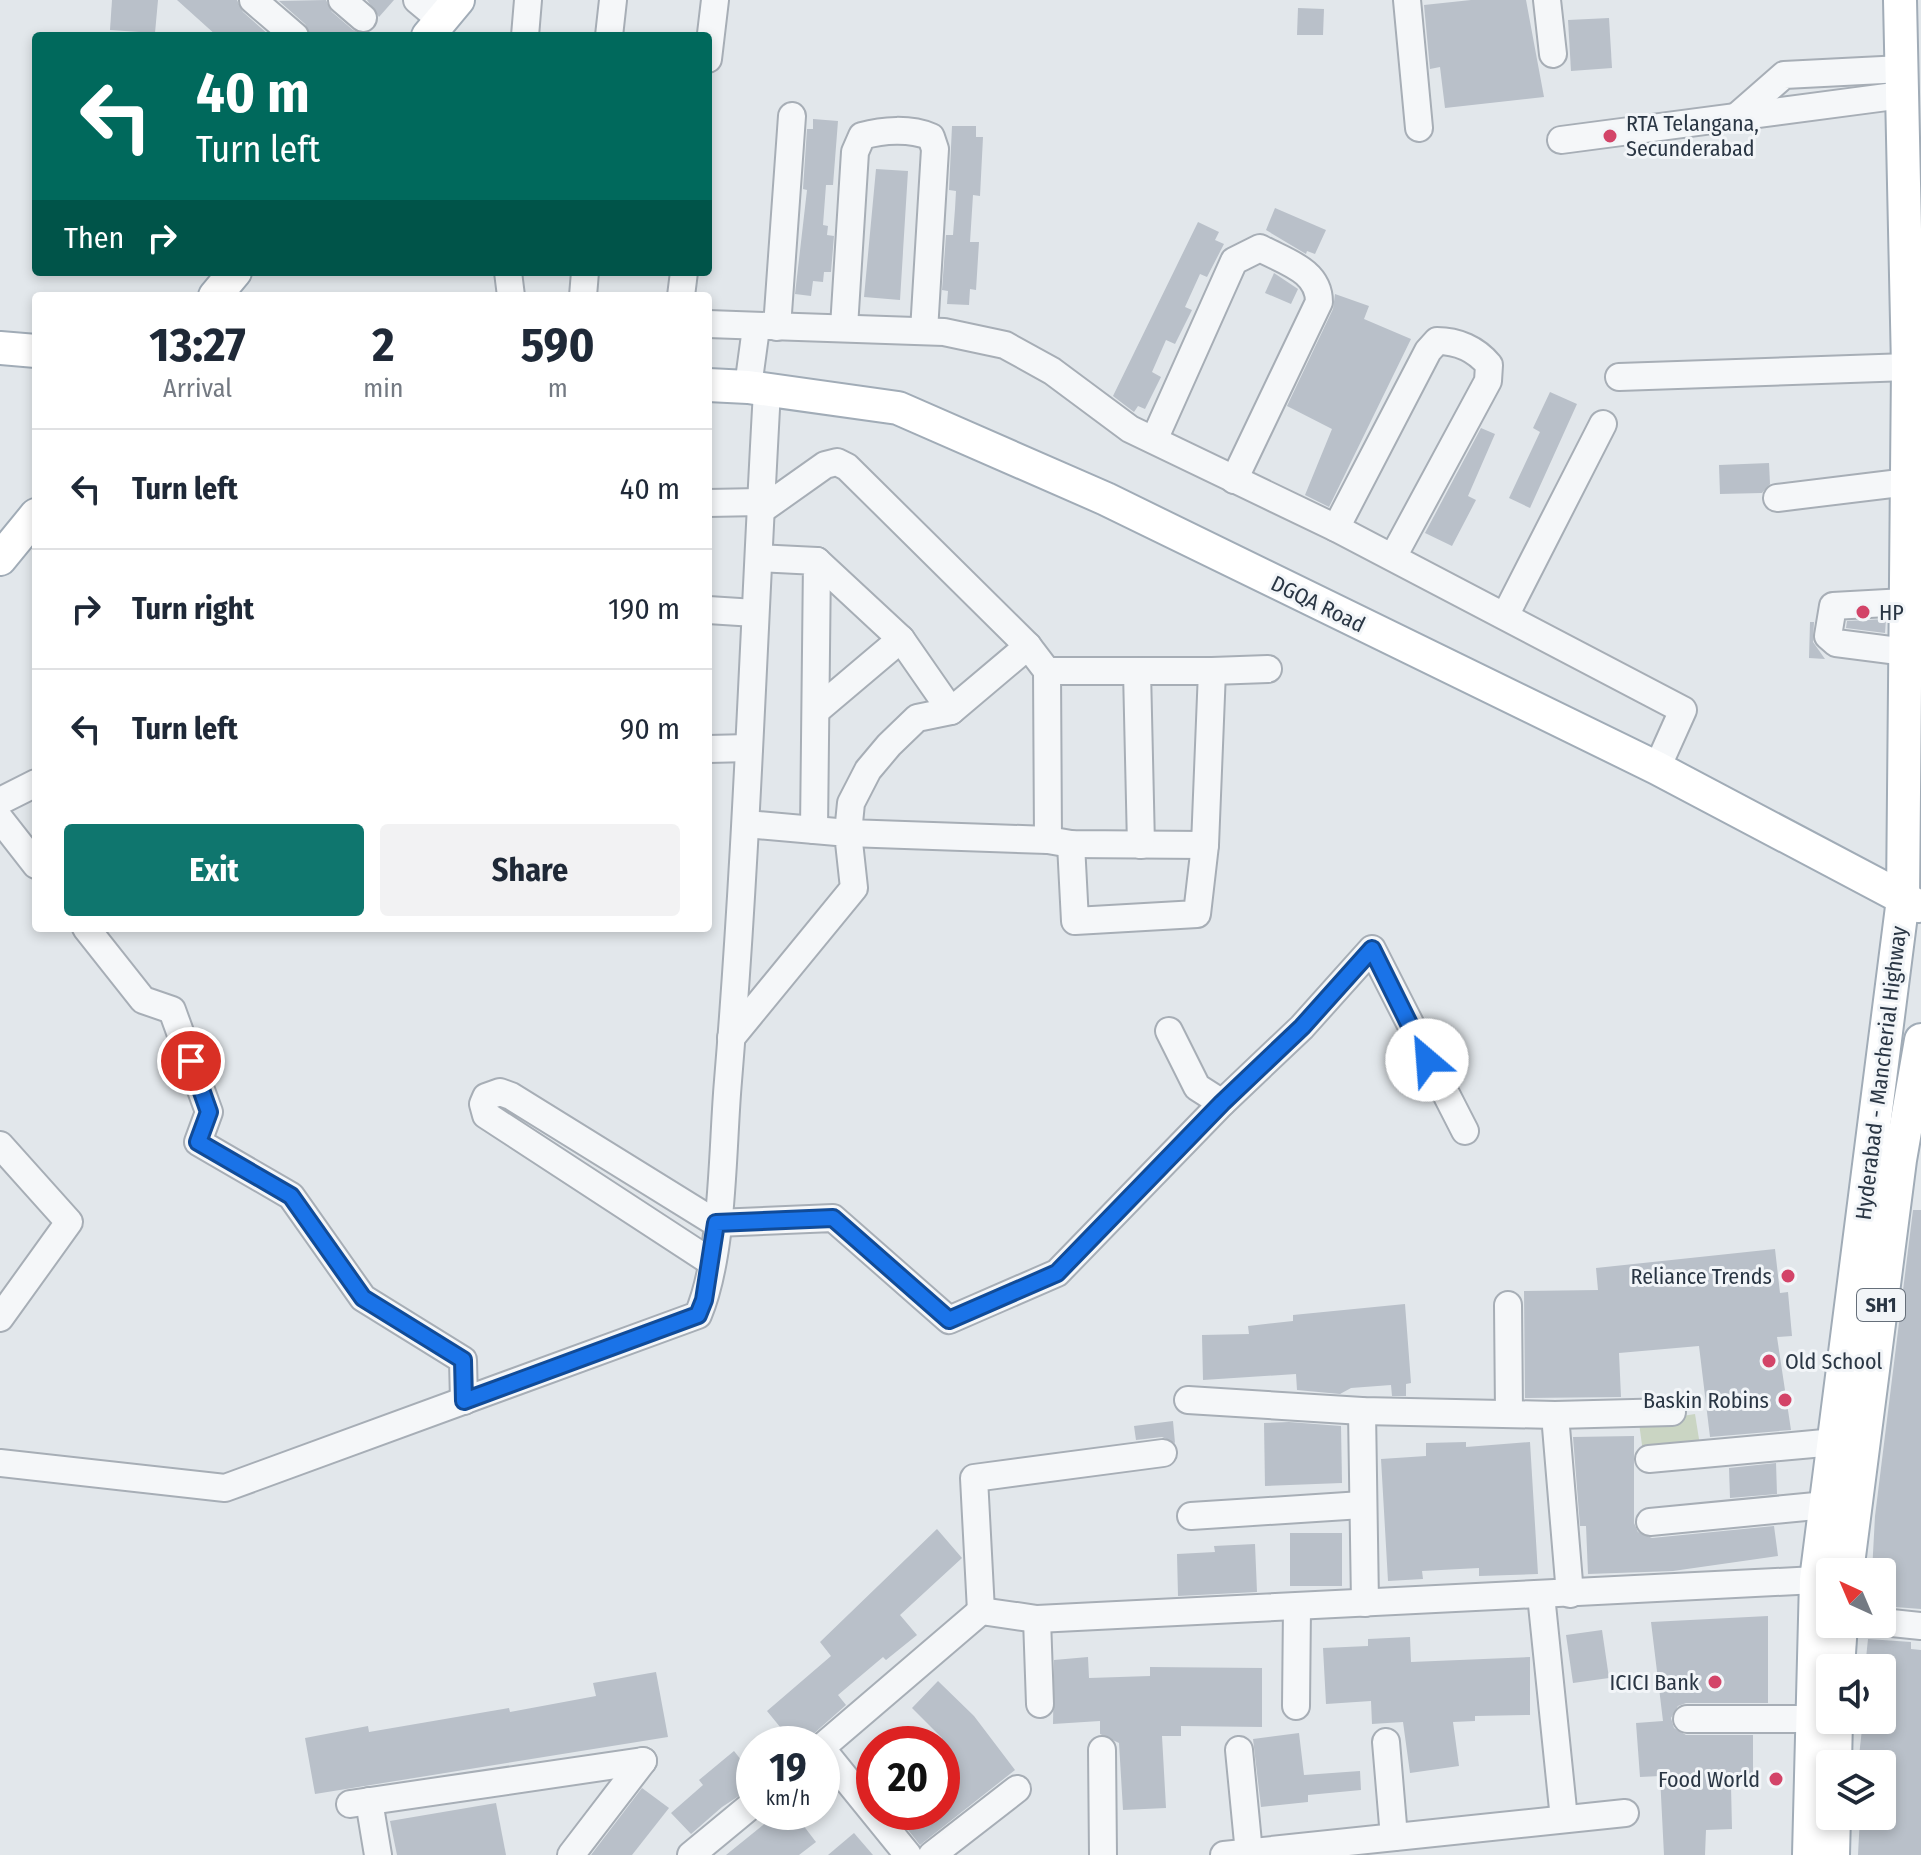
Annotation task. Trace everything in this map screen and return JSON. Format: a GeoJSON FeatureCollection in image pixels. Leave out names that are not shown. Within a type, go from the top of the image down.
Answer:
{"type":"FeatureCollection","features":[{"type":"Feature","properties":{"kind":"main road","name":"Hyderabad - Mancherial Highway"},"geometry":{"type":"LineString","coordinates":[[1819,1558],[1912,903],[1905,602],[1908,367],[1900,0]]}},
{"type":"Feature","properties":{"kind":"main road"},"geometry":{"type":"LineString","coordinates":[[218,292],[232,276]]}},
{"type":"Feature","properties":{"kind":"main road"},"geometry":{"type":"LineString","coordinates":[[0,348],[32,351]]}},
{"type":"Feature","properties":{"kind":"main road","name":"DGQA Road"},"geometry":{"type":"LineString","coordinates":[[712,385],[898,408],[1106,499],[1657,768],[1912,903]]}},
{"type":"Feature","properties":{"kind":"main road"},"geometry":{"type":"LineString","coordinates":[[0,559],[32,520]]}},
{"type":"Feature","properties":{"kind":"main road","name":"Hyderabad - Mancherial Highway"},"geometry":{"type":"LineString","coordinates":[[1849,1558],[1900,1160],[1921,1040]]}},
{"type":"Feature","properties":{"kind":"main road","name":"Hyderabad - Mancherial Highway"},"geometry":{"type":"LineString","coordinates":[[1809,1855],[1822,1734]]}},
{"type":"Feature","properties":{"kind":"main road"},"geometry":{"type":"LineString","coordinates":[[1833,1855],[1834,1830]]}},
{"type":"Feature","properties":{"kind":"street"},"geometry":{"type":"LineString","coordinates":[[342,0],[363,18]]}},
{"type":"Feature","properties":{"kind":"street"},"geometry":{"type":"LineString","coordinates":[[417,0],[443,19]]}},
{"type":"Feature","properties":{"kind":"street"},"geometry":{"type":"LineString","coordinates":[[525,32],[528,0]]}},
{"type":"Feature","properties":{"kind":"street"},"geometry":{"type":"LineString","coordinates":[[609,32],[613,0]]}},
{"type":"Feature","properties":{"kind":"street"},"geometry":{"type":"LineString","coordinates":[[711,32],[715,0]]}},
{"type":"Feature","properties":{"kind":"street"},"geometry":{"type":"LineString","coordinates":[[1407,0],[1419,128]]}},
{"type":"Feature","properties":{"kind":"street"},"geometry":{"type":"LineString","coordinates":[[1547,0],[1553,54]]}},
{"type":"Feature","properties":{"kind":"street"},"geometry":{"type":"LineString","coordinates":[[265,4],[291,32]]}},
{"type":"Feature","properties":{"kind":"street"},"geometry":{"type":"LineString","coordinates":[[1561,140],[1736,117],[1902,82]]}},
{"type":"Feature","properties":{"kind":"street"},"geometry":{"type":"LineString","coordinates":[[0,1463],[225,1488],[698,1315],[711,1262],[716,1223],[746,824],[759,558],[758,389],[792,116]]}},
{"type":"Feature","properties":{"kind":"street"},"geometry":{"type":"LineString","coordinates":[[844,327],[855,152],[862,136],[878,131],[919,132],[931,137],[935,149],[924,331]]}},
{"type":"Feature","properties":{"kind":"street"},"geometry":{"type":"LineString","coordinates":[[1154,440],[1234,261],[1246,252],[1260,248],[1311,276],[1319,287],[1319,302],[1234,480]]}},
{"type":"Feature","properties":{"kind":"street"},"geometry":{"type":"LineString","coordinates":[[712,324],[924,331],[991,340],[1030,357],[1112,418],[1393,557],[1683,710],[1657,768]]}},
{"type":"Feature","properties":{"kind":"street"},"geometry":{"type":"LineString","coordinates":[[1336,528],[1428,351],[1437,341],[1452,341],[1480,355],[1489,365],[1488,381],[1393,557]]}},
{"type":"Feature","properties":{"kind":"street"},"geometry":{"type":"LineString","coordinates":[[1619,377],[1908,367]]}},
{"type":"Feature","properties":{"kind":"street"},"geometry":{"type":"LineString","coordinates":[[1505,616],[1603,424]]}},
{"type":"Feature","properties":{"kind":"street"},"geometry":{"type":"LineString","coordinates":[[712,503],[760,507],[825,465],[837,462],[847,467],[1028,646],[1047,671],[1059,842],[1075,921],[1197,914],[1205,845],[1212,671]]}},
{"type":"Feature","properties":{"kind":"street"},"geometry":{"type":"LineString","coordinates":[[1777,498],[1908,482]]}},
{"type":"Feature","properties":{"kind":"street"},"geometry":{"type":"LineString","coordinates":[[759,558],[817,561],[901,639],[951,711]]}},
{"type":"Feature","properties":{"kind":"street"},"geometry":{"type":"LineString","coordinates":[[814,830],[817,561]]}},
{"type":"Feature","properties":{"kind":"street"},"geometry":{"type":"LineString","coordinates":[[1905,602],[1833,606],[1828,636],[1836,643],[1906,652]]}},
{"type":"Feature","properties":{"kind":"street"},"geometry":{"type":"LineString","coordinates":[[712,610],[755,613]]}},
{"type":"Feature","properties":{"kind":"street"},"geometry":{"type":"LineString","coordinates":[[817,710],[901,639]]}},
{"type":"Feature","properties":{"kind":"street"},"geometry":{"type":"LineString","coordinates":[[731,1038],[854,888],[848,833],[851,803],[868,770],[917,718],[951,711],[1028,646]]}},
{"type":"Feature","properties":{"kind":"street"},"geometry":{"type":"LineString","coordinates":[[1047,671],[1268,669]]}},
{"type":"Feature","properties":{"kind":"street"},"geometry":{"type":"LineString","coordinates":[[1137,671],[1141,845]]}},
{"type":"Feature","properties":{"kind":"street"},"geometry":{"type":"LineString","coordinates":[[712,749],[749,748]]}},
{"type":"Feature","properties":{"kind":"street"},"geometry":{"type":"LineString","coordinates":[[0,801],[32,785]]}},
{"type":"Feature","properties":{"kind":"street"},"geometry":{"type":"LineString","coordinates":[[0,819],[32,860]]}},
{"type":"Feature","properties":{"kind":"street"},"geometry":{"type":"LineString","coordinates":[[746,824],[848,833],[1205,845]]}},
{"type":"Feature","properties":{"kind":"street"},"geometry":{"type":"LineString","coordinates":[[89,932],[143,1000],[172,1010],[209,1112],[198,1142],[291,1196],[363,1298],[463,1360],[464,1401]]}},
{"type":"Feature","properties":{"kind":"street"},"geometry":{"type":"LineString","coordinates":[[711,1262],[486,1115],[483,1104],[486,1097],[500,1092],[716,1223],[833,1218],[949,1320],[1057,1273],[1222,1103],[1302,1027],[1372,949],[1465,1131]]}},
{"type":"Feature","properties":{"kind":"street"},"geometry":{"type":"LineString","coordinates":[[1169,1031],[1197,1087],[1222,1103]]}},
{"type":"Feature","properties":{"kind":"street"},"geometry":{"type":"LineString","coordinates":[[0,1145],[69,1222],[0,1318]]}},
{"type":"Feature","properties":{"kind":"street"},"geometry":{"type":"LineString","coordinates":[[1508,1305],[1509,1413]]}},
{"type":"Feature","properties":{"kind":"street"},"geometry":{"type":"LineString","coordinates":[[1188,1400],[1362,1411],[1555,1415],[1672,1412]]}},
{"type":"Feature","properties":{"kind":"street"},"geometry":{"type":"LineString","coordinates":[[1362,1411],[1365,1603]]}},
{"type":"Feature","properties":{"kind":"street"},"geometry":{"type":"LineString","coordinates":[[1555,1415],[1570,1594]]}},
{"type":"Feature","properties":{"kind":"street"},"geometry":{"type":"LineString","coordinates":[[1649,1459],[1835,1442]]}},
{"type":"Feature","properties":{"kind":"street"},"geometry":{"type":"LineString","coordinates":[[981,1611],[974,1478],[1163,1453]]}},
{"type":"Feature","properties":{"kind":"street"},"geometry":{"type":"LineString","coordinates":[[1191,1516],[1362,1505]]}},
{"type":"Feature","properties":{"kind":"street"},"geometry":{"type":"LineString","coordinates":[[1650,1522],[1826,1505]]}},
{"type":"Feature","properties":{"kind":"street"},"geometry":{"type":"LineString","coordinates":[[840,1732],[981,1611],[1037,1619],[1816,1580]]}},
{"type":"Feature","properties":{"kind":"street"},"geometry":{"type":"LineString","coordinates":[[1541,1595],[1564,1819]]}},
{"type":"Feature","properties":{"kind":"street"},"geometry":{"type":"LineString","coordinates":[[1296,1706],[1297,1607]]}},
{"type":"Feature","properties":{"kind":"street"},"geometry":{"type":"LineString","coordinates":[[1037,1619],[1040,1704]]}},
{"type":"Feature","properties":{"kind":"street"},"geometry":{"type":"LineString","coordinates":[[1896,1623],[1921,1626]]}},
{"type":"Feature","properties":{"kind":"street"},"geometry":{"type":"LineString","coordinates":[[1687,1719],[1816,1720]]}},
{"type":"Feature","properties":{"kind":"street"},"geometry":{"type":"LineString","coordinates":[[1386,1742],[1394,1837]]}},
{"type":"Feature","properties":{"kind":"street"},"geometry":{"type":"LineString","coordinates":[[1102,1750],[1103,1855]]}},
{"type":"Feature","properties":{"kind":"street"},"geometry":{"type":"LineString","coordinates":[[1239,1750],[1237,1854],[1625,1813]]}},
{"type":"Feature","properties":{"kind":"street"},"geometry":{"type":"LineString","coordinates":[[378,1855],[359,1802],[643,1761],[571,1855]]}},
{"type":"Feature","properties":{"kind":"street"},"geometry":{"type":"LineString","coordinates":[[840,1770],[908,1855]]}},
{"type":"Feature","properties":{"kind":"street"},"geometry":{"type":"LineString","coordinates":[[932,1855],[1017,1789]]}},
{"type":"Feature","properties":{"kind":"street"},"geometry":{"type":"LineString","coordinates":[[691,1855],[736,1818]]}},
{"type":"Feature","properties":{"kind":"green space"},"geometry":{"type":"Polygon","coordinates":[[[1695,1414],[1702,1458],[1645,1467],[1639,1423],[1695,1414]]]}},
{"type":"Feature","properties":{"kind":"building"},"geometry":{"type":"Polygon","coordinates":[[[112,0],[158,0],[155,32],[110,30],[112,0]]]}},
{"type":"Feature","properties":{"kind":"building"},"geometry":{"type":"Polygon","coordinates":[[[177,0],[237,0],[243,12],[266,32],[213,32],[177,0]]]}},
{"type":"Feature","properties":{"kind":"building"},"geometry":{"type":"Polygon","coordinates":[[[326,0],[332,12],[358,32],[309,32],[305,24],[279,1],[326,0]]]}},
{"type":"Feature","properties":{"kind":"building"},"geometry":{"type":"Polygon","coordinates":[[[367,0],[394,0],[379,17],[367,0]]]}},
{"type":"Feature","properties":{"kind":"building"},"geometry":{"type":"Polygon","coordinates":[[[1471,0],[1526,0],[1544,97],[1445,108],[1440,67],[1430,69],[1424,5],[1471,0]]]}},
{"type":"Feature","properties":{"kind":"building"},"geometry":{"type":"Polygon","coordinates":[[[1298,8],[1324,9],[1323,35],[1297,35],[1298,8]]]}},
{"type":"Feature","properties":{"kind":"building"},"geometry":{"type":"Polygon","coordinates":[[[1609,18],[1612,68],[1571,71],[1568,20],[1609,18]]]}},
{"type":"Feature","properties":{"kind":"building"},"geometry":{"type":"Polygon","coordinates":[[[813,119],[838,121],[833,185],[826,185],[823,225],[828,226],[827,235],[834,236],[831,272],[824,272],[823,282],[813,281],[811,296],[795,294],[807,190],[803,189],[807,129],[813,129],[813,119]]]}},
{"type":"Feature","properties":{"kind":"building"},"geometry":{"type":"Polygon","coordinates":[[[952,126],[976,126],[976,137],[983,137],[980,196],[973,195],[970,242],[979,242],[976,290],[970,289],[969,305],[947,304],[948,291],[942,290],[946,235],[953,235],[955,209],[956,191],[949,190],[952,126]]]}},
{"type":"Feature","properties":{"kind":"building"},"geometry":{"type":"Polygon","coordinates":[[[876,169],[908,171],[900,300],[864,297],[876,169]]]}},
{"type":"Feature","properties":{"kind":"building"},"geometry":{"type":"Polygon","coordinates":[[[1275,208],[1326,230],[1315,254],[1307,251],[1306,254],[1266,230],[1275,208]]]}},
{"type":"Feature","properties":{"kind":"building"},"geometry":{"type":"Polygon","coordinates":[[[1198,222],[1219,232],[1215,240],[1224,244],[1207,277],[1200,274],[1185,307],[1192,310],[1175,344],[1166,340],[1152,372],[1161,377],[1145,409],[1138,406],[1134,412],[1113,396],[1198,222]]]}},
{"type":"Feature","properties":{"kind":"building"},"geometry":{"type":"Polygon","coordinates":[[[1274,273],[1298,289],[1291,304],[1265,293],[1274,273]]]}},
{"type":"Feature","properties":{"kind":"building"},"geometry":{"type":"Polygon","coordinates":[[[1335,294],[1369,306],[1364,319],[1411,339],[1329,507],[1305,495],[1332,429],[1287,406],[1333,309],[1335,294]]]}},
{"type":"Feature","properties":{"kind":"building"},"geometry":{"type":"Polygon","coordinates":[[[1550,392],[1577,404],[1530,508],[1509,498],[1540,432],[1533,428],[1550,392]]]}},
{"type":"Feature","properties":{"kind":"building"},"geometry":{"type":"Polygon","coordinates":[[[1481,428],[1495,434],[1468,496],[1476,500],[1452,546],[1425,533],[1481,428]]]}},
{"type":"Feature","properties":{"kind":"building"},"geometry":{"type":"Polygon","coordinates":[[[1769,463],[1770,484],[1762,493],[1720,494],[1719,465],[1769,463]]]}},
{"type":"Feature","properties":{"kind":"building"},"geometry":{"type":"Polygon","coordinates":[[[1886,619],[1885,633],[1846,628],[1847,621],[1886,619]]]}},
{"type":"Feature","properties":{"kind":"building"},"geometry":{"type":"Polygon","coordinates":[[[1810,622],[1814,622],[1813,642],[1825,659],[1809,658],[1810,622]]]}},
{"type":"Feature","properties":{"kind":"building"},"geometry":{"type":"Polygon","coordinates":[[[1913,1210],[1921,1210],[1921,1609],[1896,1607],[1896,1558],[1873,1558],[1875,1516],[1913,1210]]]}},
{"type":"Feature","properties":{"kind":"building"},"geometry":{"type":"Polygon","coordinates":[[[1775,1249],[1780,1293],[1788,1292],[1792,1336],[1777,1337],[1791,1430],[1710,1437],[1699,1346],[1619,1353],[1621,1397],[1525,1398],[1524,1291],[1598,1290],[1596,1268],[1775,1249]]]}},
{"type":"Feature","properties":{"kind":"building"},"geometry":{"type":"Polygon","coordinates":[[[1405,1304],[1411,1383],[1406,1384],[1406,1396],[1392,1396],[1391,1385],[1351,1388],[1340,1394],[1297,1390],[1296,1374],[1203,1380],[1202,1335],[1249,1334],[1248,1326],[1293,1321],[1293,1315],[1405,1304]]]}},
{"type":"Feature","properties":{"kind":"building"},"geometry":{"type":"Polygon","coordinates":[[[1173,1421],[1175,1443],[1162,1437],[1136,1440],[1134,1426],[1173,1421]]]}},
{"type":"Feature","properties":{"kind":"building"},"geometry":{"type":"Polygon","coordinates":[[[1264,1423],[1341,1426],[1342,1483],[1265,1486],[1264,1423]]]}},
{"type":"Feature","properties":{"kind":"building"},"geometry":{"type":"Polygon","coordinates":[[[1634,1436],[1634,1523],[1638,1532],[1652,1538],[1774,1526],[1778,1556],[1673,1571],[1588,1574],[1586,1526],[1580,1526],[1573,1437],[1634,1436]]]}},
{"type":"Feature","properties":{"kind":"building"},"geometry":{"type":"Polygon","coordinates":[[[1466,1442],[1466,1447],[1530,1442],[1538,1574],[1479,1576],[1479,1568],[1422,1571],[1423,1579],[1388,1581],[1381,1459],[1426,1456],[1426,1443],[1466,1442]]]}},
{"type":"Feature","properties":{"kind":"building"},"geometry":{"type":"Polygon","coordinates":[[[1776,1463],[1777,1494],[1730,1498],[1729,1468],[1776,1463]]]}},
{"type":"Feature","properties":{"kind":"building"},"geometry":{"type":"Polygon","coordinates":[[[937,1529],[962,1558],[900,1615],[917,1635],[886,1660],[883,1657],[838,1695],[846,1705],[822,1726],[779,1726],[767,1711],[831,1656],[820,1642],[937,1529]]]}},
{"type":"Feature","properties":{"kind":"building"},"geometry":{"type":"Polygon","coordinates":[[[1290,1533],[1342,1533],[1342,1586],[1290,1586],[1290,1533]]]}},
{"type":"Feature","properties":{"kind":"building"},"geometry":{"type":"Polygon","coordinates":[[[1255,1544],[1257,1592],[1178,1596],[1177,1554],[1215,1552],[1214,1546],[1255,1544]]]}},
{"type":"Feature","properties":{"kind":"building"},"geometry":{"type":"Polygon","coordinates":[[[1768,1616],[1768,1703],[1686,1703],[1678,1706],[1671,1718],[1674,1728],[1686,1735],[1753,1735],[1753,1785],[1731,1786],[1732,1829],[1706,1830],[1705,1855],[1664,1855],[1660,1776],[1640,1777],[1636,1723],[1663,1721],[1651,1622],[1768,1616]]]}},
{"type":"Feature","properties":{"kind":"building"},"geometry":{"type":"Polygon","coordinates":[[[1602,1630],[1609,1678],[1573,1683],[1566,1635],[1602,1630]]]}},
{"type":"Feature","properties":{"kind":"building"},"geometry":{"type":"Polygon","coordinates":[[[1410,1637],[1411,1662],[1530,1657],[1530,1715],[1475,1716],[1475,1721],[1453,1722],[1459,1766],[1410,1773],[1403,1722],[1372,1724],[1371,1701],[1326,1704],[1323,1648],[1368,1646],[1368,1639],[1410,1637]]]}},
{"type":"Feature","properties":{"kind":"building"},"geometry":{"type":"Polygon","coordinates":[[[1868,1639],[1911,1642],[1911,1649],[1921,1650],[1921,1855],[1858,1855],[1859,1830],[1896,1830],[1896,1750],[1860,1750],[1861,1734],[1896,1734],[1896,1654],[1866,1654],[1868,1639]]]}},
{"type":"Feature","properties":{"kind":"building"},"geometry":{"type":"Polygon","coordinates":[[[1088,1657],[1089,1678],[1150,1676],[1150,1667],[1262,1668],[1262,1727],[1181,1726],[1181,1736],[1162,1736],[1166,1808],[1123,1810],[1119,1743],[1100,1734],[1100,1721],[1053,1724],[1054,1660],[1088,1657]]]}},
{"type":"Feature","properties":{"kind":"building"},"geometry":{"type":"Polygon","coordinates":[[[656,1672],[668,1737],[315,1794],[305,1738],[368,1726],[369,1732],[509,1708],[510,1712],[596,1696],[593,1683],[656,1672]]]}},
{"type":"Feature","properties":{"kind":"building"},"geometry":{"type":"Polygon","coordinates":[[[938,1681],[974,1716],[1015,1770],[960,1813],[960,1726],[930,1726],[912,1708],[938,1681]]]}},
{"type":"Feature","properties":{"kind":"building"},"geometry":{"type":"Polygon","coordinates":[[[1299,1733],[1304,1775],[1360,1771],[1361,1790],[1308,1795],[1308,1802],[1261,1807],[1253,1739],[1299,1733]]]}},
{"type":"Feature","properties":{"kind":"building"},"geometry":{"type":"Polygon","coordinates":[[[734,1751],[736,1754],[736,1798],[691,1834],[671,1813],[703,1785],[699,1780],[734,1751]]]}},
{"type":"Feature","properties":{"kind":"building"},"geometry":{"type":"Polygon","coordinates":[[[642,1788],[669,1808],[632,1855],[591,1855],[642,1788]]]}},
{"type":"Feature","properties":{"kind":"building"},"geometry":{"type":"Polygon","coordinates":[[[496,1803],[506,1855],[397,1855],[390,1821],[496,1803]]]}},
{"type":"Feature","properties":{"kind":"building"},"geometry":{"type":"Polygon","coordinates":[[[757,1830],[807,1830],[816,1842],[799,1855],[726,1855],[757,1830]]]}},
{"type":"Feature","properties":{"kind":"building"},"geometry":{"type":"Polygon","coordinates":[[[908,1830],[939,1830],[920,1845],[908,1830]]]}},
{"type":"Feature","properties":{"kind":"building"},"geometry":{"type":"Polygon","coordinates":[[[854,1833],[873,1855],[828,1855],[854,1833]]]}},
{"type":"Feature","properties":{"kind":"place","name":"RTA Telangana, Secunderabad"},"geometry":{"type":"Point","coordinates":[1610,136]}},
{"type":"Feature","properties":{"kind":"place","name":"HP"},"geometry":{"type":"Point","coordinates":[1863,612]}},
{"type":"Feature","properties":{"kind":"place","name":"Reliance Trends"},"geometry":{"type":"Point","coordinates":[1788,1276]}},
{"type":"Feature","properties":{"kind":"place","name":"Old School"},"geometry":{"type":"Point","coordinates":[1769,1361]}},
{"type":"Feature","properties":{"kind":"place","name":"Baskin Robins"},"geometry":{"type":"Point","coordinates":[1785,1400]}},
{"type":"Feature","properties":{"kind":"place","name":"ICICI Bank"},"geometry":{"type":"Point","coordinates":[1715,1682]}},
{"type":"Feature","properties":{"kind":"place","name":"Food World"},"geometry":{"type":"Point","coordinates":[1776,1779]}},
{"type":"Feature","properties":{"kind":"route"},"geometry":{"type":"LineString","coordinates":[[191,1061],[209,1112],[198,1142],[291,1196],[363,1298],[463,1360],[464,1401],[698,1315],[704,1300],[716,1223],[833,1218],[949,1320],[1057,1273],[1222,1103],[1302,1027],[1372,949],[1427,1060]]}}]}
